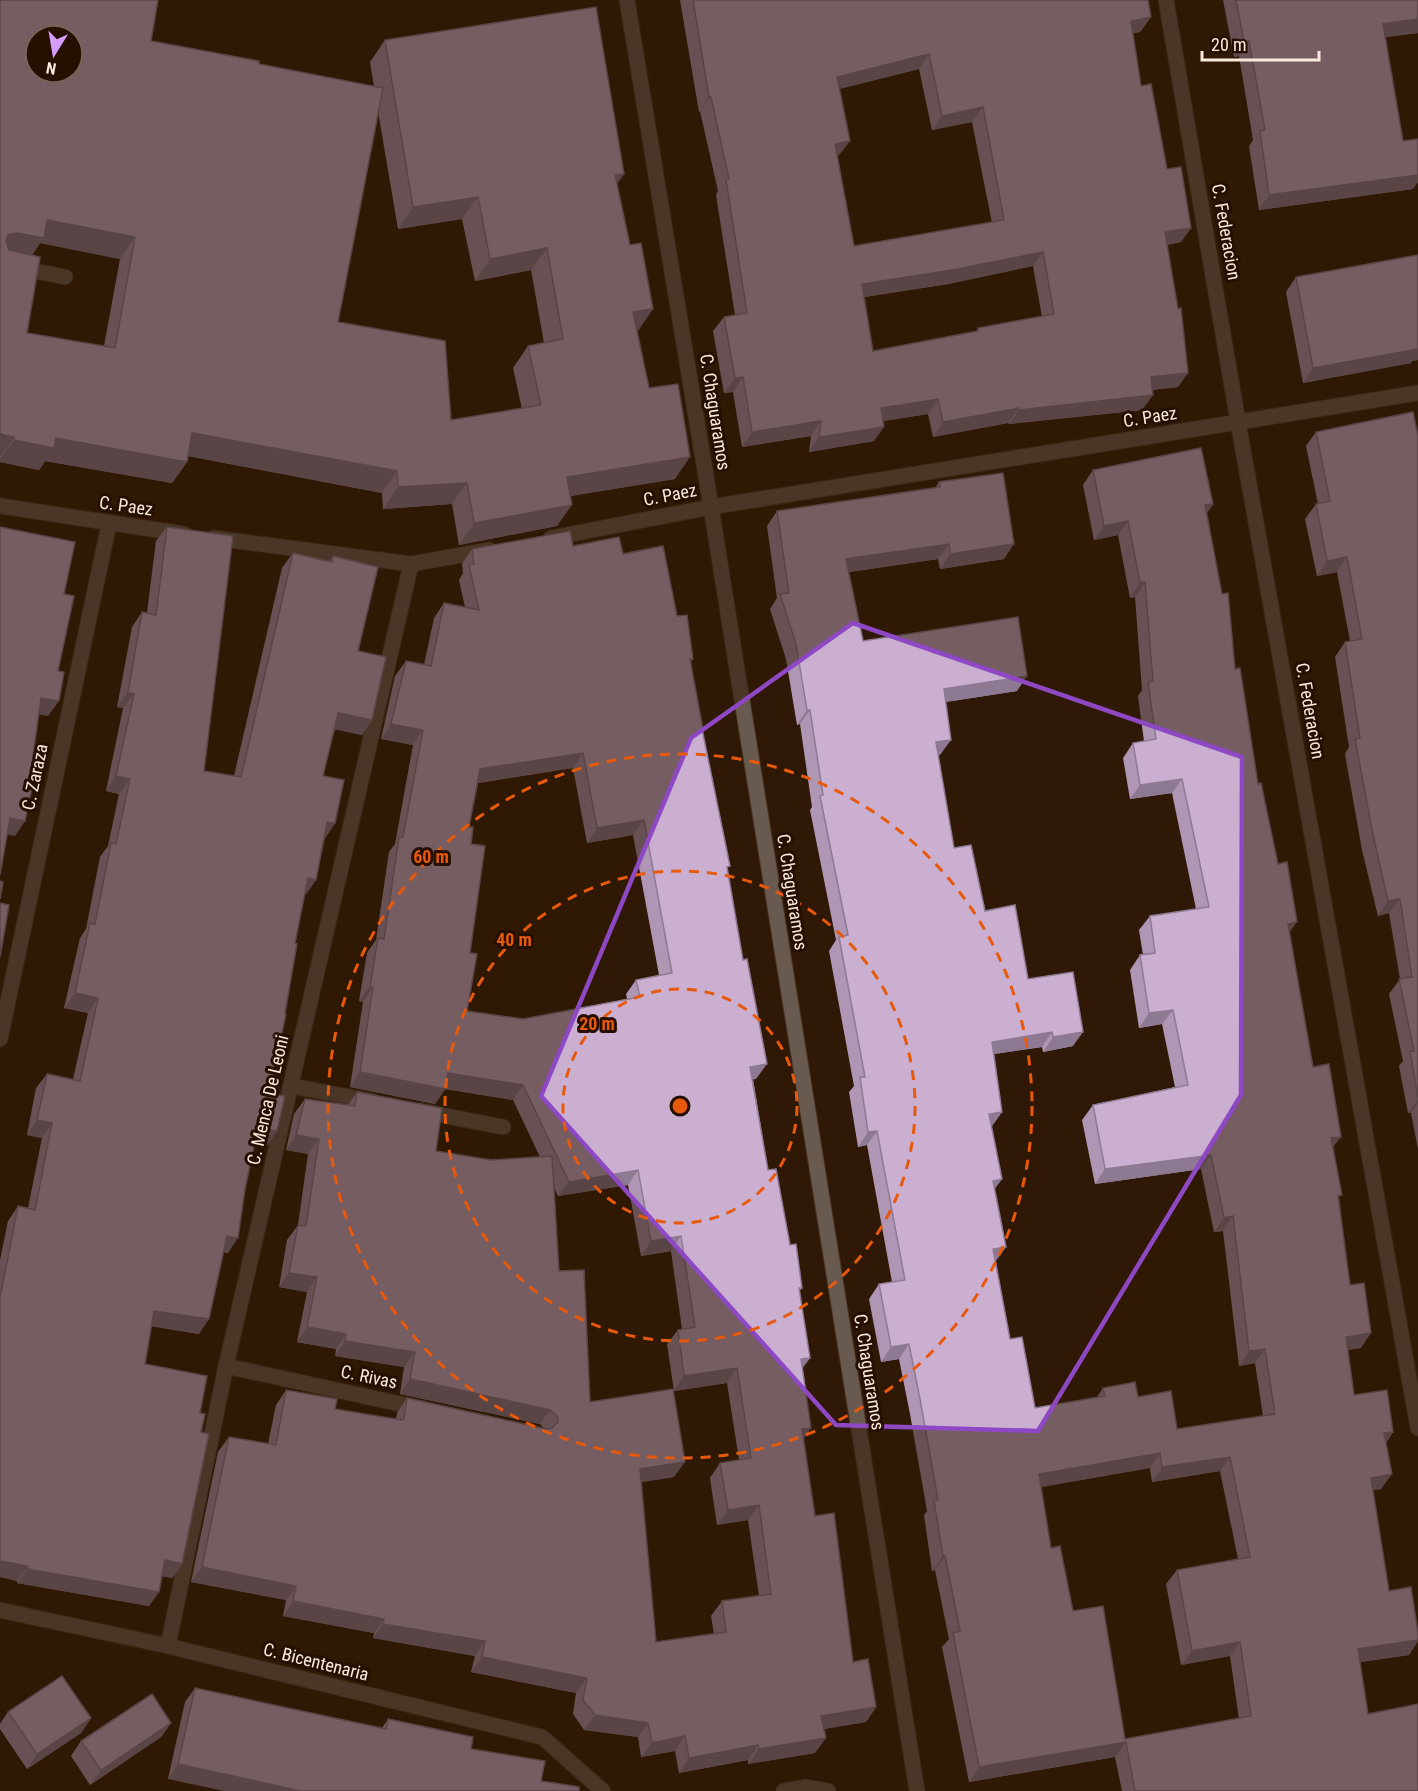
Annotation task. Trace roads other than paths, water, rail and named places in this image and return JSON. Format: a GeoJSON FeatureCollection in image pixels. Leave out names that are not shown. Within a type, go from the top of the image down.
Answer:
{"type":"FeatureCollection","features":[{"type":"Feature","properties":{"kind":"street","name":"C. Chaguaramos"},"geometry":{"type":"LineString","coordinates":[[627,0],[711,507],[917,1791]]}},
{"type":"Feature","properties":{"kind":"street","name":"C. Federacion"},"geometry":{"type":"LineString","coordinates":[[1166,0],[1238,422],[1418,1428]]}},
{"type":"Feature","properties":{"kind":"street"},"geometry":{"type":"LineString","coordinates":[[0,264],[65,277]]}},
{"type":"Feature","properties":{"kind":"street","name":"C. Paez"},"geometry":{"type":"LineString","coordinates":[[538,540],[711,507],[1418,393]]}},
{"type":"Feature","properties":{"kind":"street","name":"C. Paez"},"geometry":{"type":"LineString","coordinates":[[0,506],[109,524],[411,564],[503,547]]}},
{"type":"Feature","properties":{"kind":"street","name":"C. Zaraza"},"geometry":{"type":"LineString","coordinates":[[0,1039],[109,524]]}},
{"type":"Feature","properties":{"kind":"street","name":"C. Menca De Leoni"},"geometry":{"type":"LineString","coordinates":[[168,1646],[226,1366],[411,564]]}},
{"type":"Feature","properties":{"kind":"street"},"geometry":{"type":"LineString","coordinates":[[292,1086],[385,1104]]}},
{"type":"Feature","properties":{"kind":"street"},"geometry":{"type":"LineString","coordinates":[[409,1109],[502,1126]]}},
{"type":"Feature","properties":{"kind":"street","name":"C. Rivas"},"geometry":{"type":"LineString","coordinates":[[226,1366],[434,1411]]}},
{"type":"Feature","properties":{"kind":"street","name":"C. Bicentenaria"},"geometry":{"type":"LineString","coordinates":[[0,1610],[168,1646],[542,1737],[603,1791]]}},
{"type":"Feature","properties":{"kind":"street"},"geometry":{"type":"LineString","coordinates":[[784,1791],[805,1787],[828,1791]]}}]}
